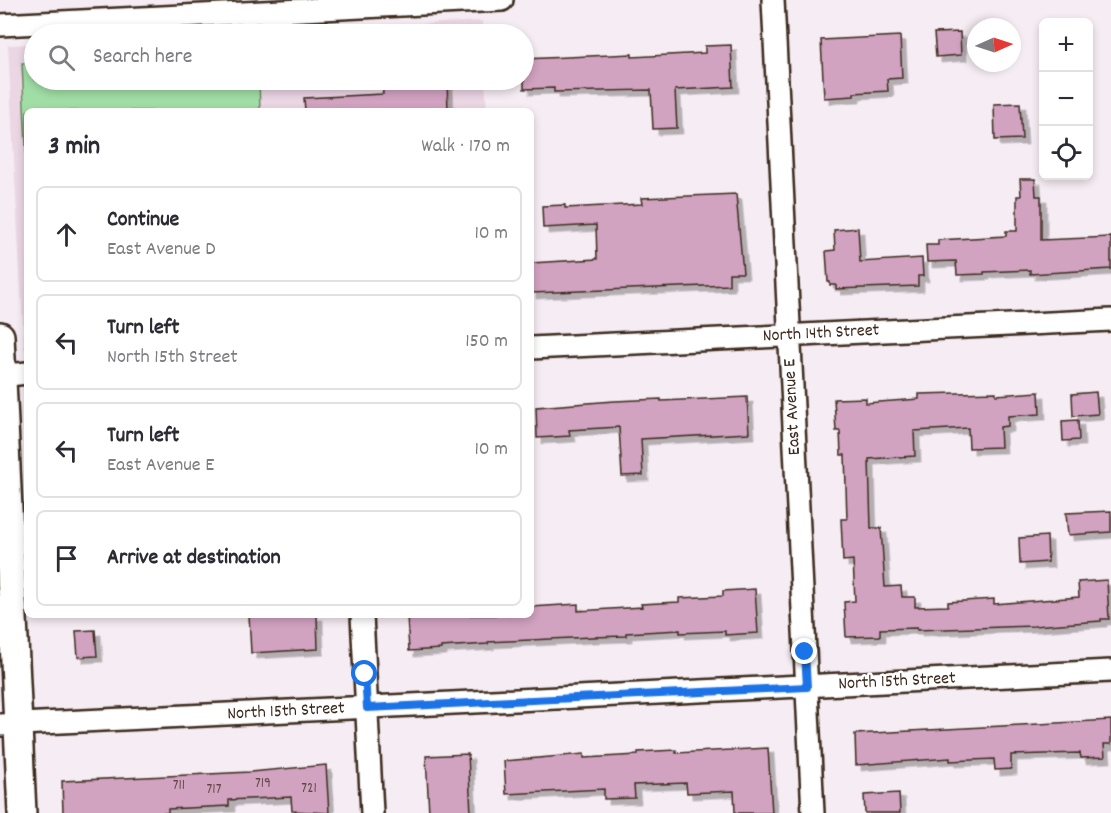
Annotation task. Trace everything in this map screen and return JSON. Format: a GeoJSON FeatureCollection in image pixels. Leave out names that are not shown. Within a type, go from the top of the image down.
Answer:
{"type":"FeatureCollection","features":[{"type":"Feature","properties":{"kind":"street"},"geometry":{"type":"LineString","coordinates":[[0,25],[332,4],[501,0]]}},
{"type":"Feature","properties":{"kind":"street","name":"East Avenue E"},"geometry":{"type":"LineString","coordinates":[[772,0],[813,813]]}},
{"type":"Feature","properties":{"kind":"street","name":"North 14th Street"},"geometry":{"type":"LineString","coordinates":[[534,348],[1111,320]]}},
{"type":"Feature","properties":{"kind":"street"},"geometry":{"type":"LineString","coordinates":[[0,336],[10,375],[9,725],[22,813]]}},
{"type":"Feature","properties":{"kind":"street"},"geometry":{"type":"LineString","coordinates":[[362,618],[372,813]]}},
{"type":"Feature","properties":{"kind":"street","name":"North 15th Street"},"geometry":{"type":"LineString","coordinates":[[9,725],[1111,671]]}},
{"type":"Feature","properties":{"kind":"shaded area"},"geometry":{"type":"Polygon","coordinates":[[[482,21],[482,24],[421,24],[482,21]]]}},
{"type":"Feature","properties":{"kind":"shaded area"},"geometry":{"type":"Polygon","coordinates":[[[24,44],[24,90],[486,90],[487,108],[24,108],[24,349],[8,45],[24,44]]]}},
{"type":"Feature","properties":{"kind":"green space"},"geometry":{"type":"Polygon","coordinates":[[[22,63],[24,63],[24,90],[259,90],[260,108],[24,108],[22,63]]]}},
{"type":"Feature","properties":{"kind":"building"},"geometry":{"type":"Polygon","coordinates":[[[960,32],[961,55],[936,57],[934,33],[960,32]]]}},
{"type":"Feature","properties":{"kind":"building"},"geometry":{"type":"Polygon","coordinates":[[[900,36],[902,78],[887,79],[888,91],[824,98],[821,40],[900,36]]]}},
{"type":"Feature","properties":{"kind":"building"},"geometry":{"type":"Polygon","coordinates":[[[731,45],[733,87],[675,90],[677,128],[653,129],[651,90],[554,92],[554,88],[534,89],[534,59],[705,53],[705,46],[731,45]]]}},
{"type":"Feature","properties":{"kind":"building"},"geometry":{"type":"Polygon","coordinates":[[[383,90],[447,90],[448,108],[305,108],[304,98],[383,94],[383,90]]]}},
{"type":"Feature","properties":{"kind":"building"},"geometry":{"type":"Polygon","coordinates":[[[1020,103],[1022,139],[995,140],[994,104],[1020,103]]]}},
{"type":"Feature","properties":{"kind":"building"},"geometry":{"type":"Polygon","coordinates":[[[1020,179],[1035,179],[1036,196],[1041,196],[1041,240],[1111,237],[1111,269],[1030,274],[1030,270],[957,275],[956,261],[927,262],[926,245],[938,245],[938,240],[1006,236],[1006,231],[1017,231],[1017,196],[1021,196],[1020,179]]]}},
{"type":"Feature","properties":{"kind":"building"},"geometry":{"type":"Polygon","coordinates":[[[736,194],[743,273],[729,273],[729,285],[534,293],[534,263],[597,259],[596,225],[543,228],[542,206],[565,205],[565,208],[642,204],[641,198],[736,194]]]}},
{"type":"Feature","properties":{"kind":"building"},"geometry":{"type":"Polygon","coordinates":[[[858,228],[860,262],[922,258],[923,276],[918,276],[918,286],[836,289],[836,285],[830,285],[826,251],[835,250],[834,230],[858,228]]]}},
{"type":"Feature","properties":{"kind":"building"},"geometry":{"type":"Polygon","coordinates":[[[996,392],[996,395],[1039,392],[1040,414],[1008,416],[1008,426],[1000,427],[1001,447],[969,448],[968,428],[914,431],[915,456],[869,459],[871,528],[881,528],[885,587],[901,586],[902,597],[915,597],[915,607],[948,606],[948,602],[994,599],[994,604],[1079,597],[1078,582],[1107,580],[1109,619],[1034,626],[880,629],[880,636],[846,637],[844,602],[855,601],[853,560],[843,561],[841,519],[847,519],[845,455],[841,455],[840,431],[836,431],[834,399],[866,398],[866,403],[919,399],[919,394],[996,392]]]}},
{"type":"Feature","properties":{"kind":"building"},"geometry":{"type":"Polygon","coordinates":[[[1096,392],[1098,414],[1073,416],[1072,394],[1096,392]]]}},
{"type":"Feature","properties":{"kind":"building"},"geometry":{"type":"Polygon","coordinates":[[[747,397],[749,433],[641,439],[643,475],[622,476],[619,427],[569,430],[570,436],[537,438],[536,407],[614,401],[747,397]]]}},
{"type":"Feature","properties":{"kind":"building"},"geometry":{"type":"Polygon","coordinates":[[[1078,420],[1079,440],[1063,441],[1062,421],[1078,420]]]}},
{"type":"Feature","properties":{"kind":"building"},"geometry":{"type":"Polygon","coordinates":[[[1111,511],[1111,532],[1068,535],[1066,513],[1111,511]]]}},
{"type":"Feature","properties":{"kind":"building"},"geometry":{"type":"Polygon","coordinates":[[[1047,536],[1048,562],[1020,564],[1019,538],[1047,536]]]}},
{"type":"Feature","properties":{"kind":"building"},"geometry":{"type":"Polygon","coordinates":[[[755,589],[758,633],[725,635],[725,631],[680,633],[680,630],[626,633],[626,636],[488,642],[488,644],[409,651],[407,618],[534,618],[534,607],[578,604],[578,611],[642,607],[641,604],[679,602],[679,598],[723,596],[723,591],[755,589]]]}},
{"type":"Feature","properties":{"kind":"building"},"geometry":{"type":"Polygon","coordinates":[[[249,618],[317,618],[318,649],[251,653],[249,618]]]}},
{"type":"Feature","properties":{"kind":"building"},"geometry":{"type":"Polygon","coordinates":[[[95,630],[97,656],[78,657],[76,631],[95,630]]]}},
{"type":"Feature","properties":{"kind":"building"},"geometry":{"type":"Polygon","coordinates":[[[1111,720],[1111,744],[1104,744],[1105,757],[1081,758],[1080,753],[1011,755],[1011,769],[995,770],[994,759],[950,761],[950,758],[856,765],[855,734],[1111,720]]]}},
{"type":"Feature","properties":{"kind":"building"},"geometry":{"type":"Polygon","coordinates":[[[768,748],[772,813],[735,813],[734,791],[687,793],[686,783],[634,785],[635,798],[604,799],[604,789],[506,794],[504,761],[584,754],[584,758],[638,755],[638,752],[676,750],[676,753],[768,748]]]}},
{"type":"Feature","properties":{"kind":"building"},"geometry":{"type":"Polygon","coordinates":[[[468,754],[471,813],[429,813],[426,756],[468,754]]]}},
{"type":"Feature","properties":{"kind":"building"},"geometry":{"type":"Polygon","coordinates":[[[326,765],[329,813],[292,811],[291,797],[229,800],[229,806],[168,809],[168,813],[63,813],[62,781],[250,772],[326,765]]]}},
{"type":"Feature","properties":{"kind":"building"},"geometry":{"type":"Polygon","coordinates":[[[899,793],[900,813],[865,813],[864,795],[899,793]]]}},
{"type":"Feature","properties":{"kind":"route"},"geometry":{"type":"LineString","coordinates":[[365,674],[367,708],[807,687],[805,652]]}}]}
